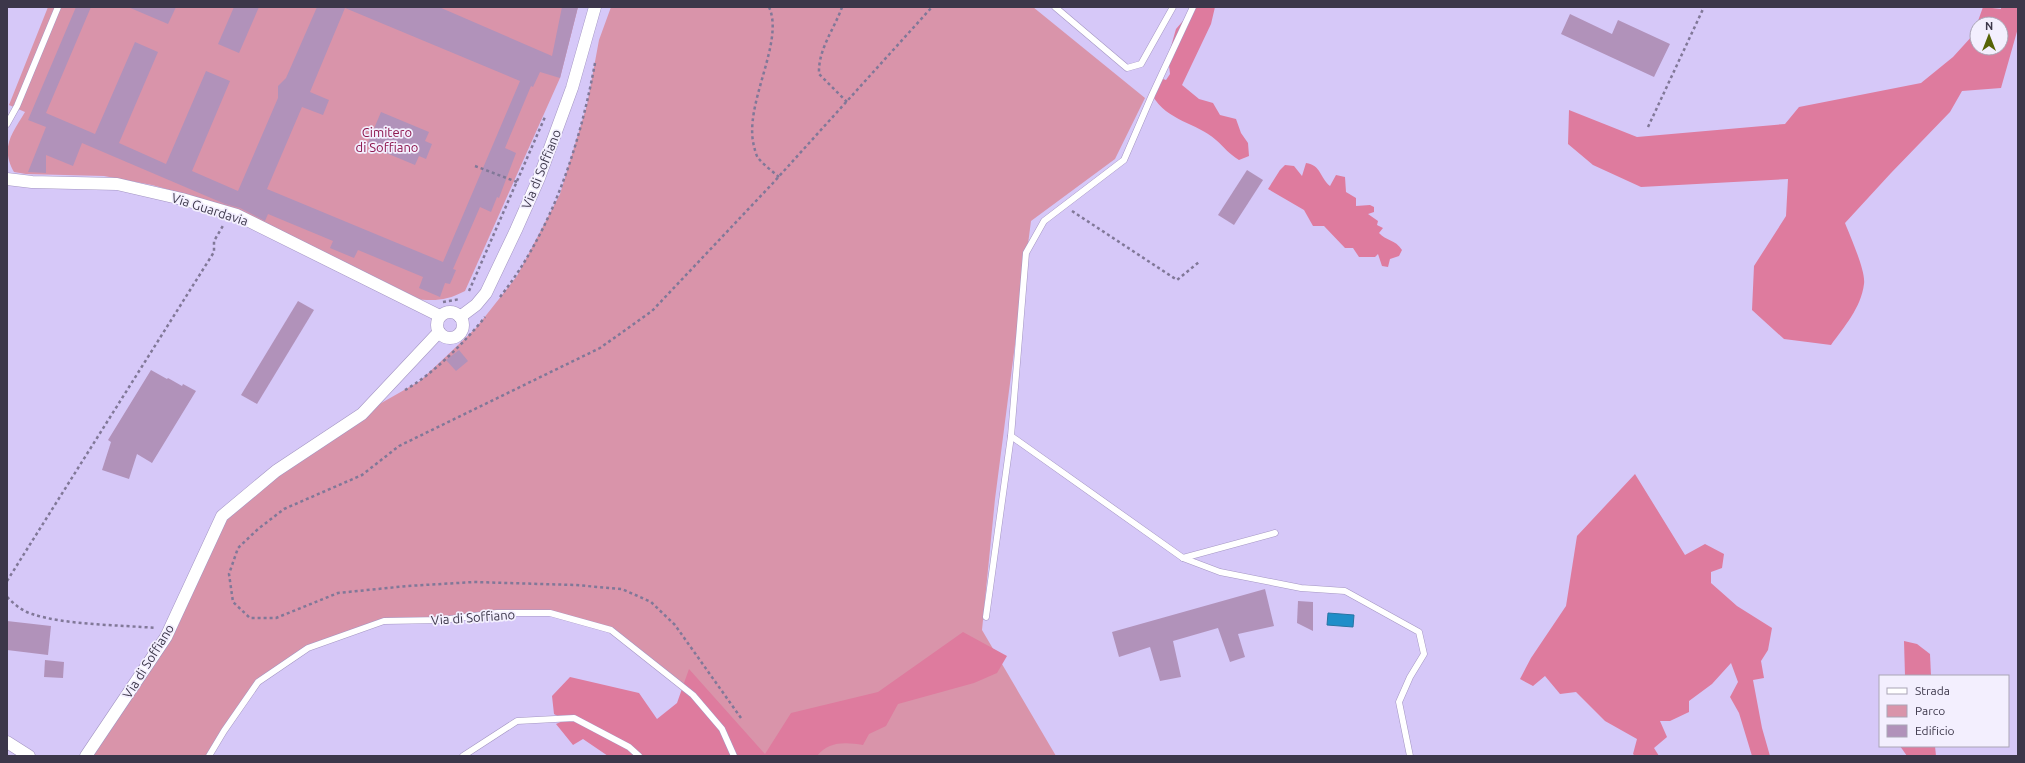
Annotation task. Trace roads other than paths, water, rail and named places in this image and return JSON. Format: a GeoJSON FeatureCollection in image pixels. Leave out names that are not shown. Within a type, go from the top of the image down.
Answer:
{"type":"FeatureCollection","features":[{"type":"Feature","properties":{"kind":"street","name":"Via di Soffiano"},"geometry":{"type":"LineString","coordinates":[[460,317],[476,305],[486,293],[539,178],[572,88],[595,7]]}},
{"type":"Feature","properties":{"kind":"street","name":"Via Guardavia"},"geometry":{"type":"LineString","coordinates":[[7,178],[32,182],[116,184],[182,199],[230,213],[440,316]]}},
{"type":"Feature","properties":{"kind":"street"},"geometry":{"type":"LineString","coordinates":[[447,312],[456,313],[460,317],[463,327],[456,336],[444,337],[439,332],[437,324],[440,316],[447,312]]}},
{"type":"Feature","properties":{"kind":"street","name":"Via di Soffiano"},"geometry":{"type":"LineString","coordinates":[[86,756],[170,629],[222,516],[276,470],[362,414],[439,332]]}},
{"type":"Feature","properties":{"kind":"street"},"geometry":{"type":"LineString","coordinates":[[7,742],[29,756]]}},
{"type":"Feature","properties":{"kind":"lane"},"geometry":{"type":"LineString","coordinates":[[7,124],[58,7]]}},
{"type":"Feature","properties":{"kind":"lane"},"geometry":{"type":"LineString","coordinates":[[1055,7],[1127,68],[1141,64],[1173,7]]}},
{"type":"Feature","properties":{"kind":"lane"},"geometry":{"type":"LineString","coordinates":[[986,617],[1011,436],[1026,253],[1044,221],[1124,160],[1152,94],[1193,7]]}},
{"type":"Feature","properties":{"kind":"lane"},"geometry":{"type":"LineString","coordinates":[[1011,436],[1183,558],[1220,572],[1301,588],[1345,591],[1419,632],[1424,654],[1410,677],[1399,702],[1410,756]]}},
{"type":"Feature","properties":{"kind":"lane"},"geometry":{"type":"LineString","coordinates":[[1183,558],[1275,532]]}},
{"type":"Feature","properties":{"kind":"lane","name":"Via di Soffiano"},"geometry":{"type":"LineString","coordinates":[[209,756],[224,731],[258,682],[308,648],[384,621],[442,620],[497,614],[550,614],[611,630],[693,695],[722,729],[734,756]]}},
{"type":"Feature","properties":{"kind":"lane"},"geometry":{"type":"LineString","coordinates":[[463,756],[517,721],[574,718],[629,747],[639,756]]}},
{"type":"Feature","properties":{"kind":"water"},"geometry":{"type":"Polygon","coordinates":[[[1328,613],[1354,615],[1353,627],[1327,625],[1328,613]]]}},
{"type":"Feature","properties":{"kind":"park label","name":"Cimitero di Soffiano"},"geometry":{"type":"Point","coordinates":[387,140]}}]}
